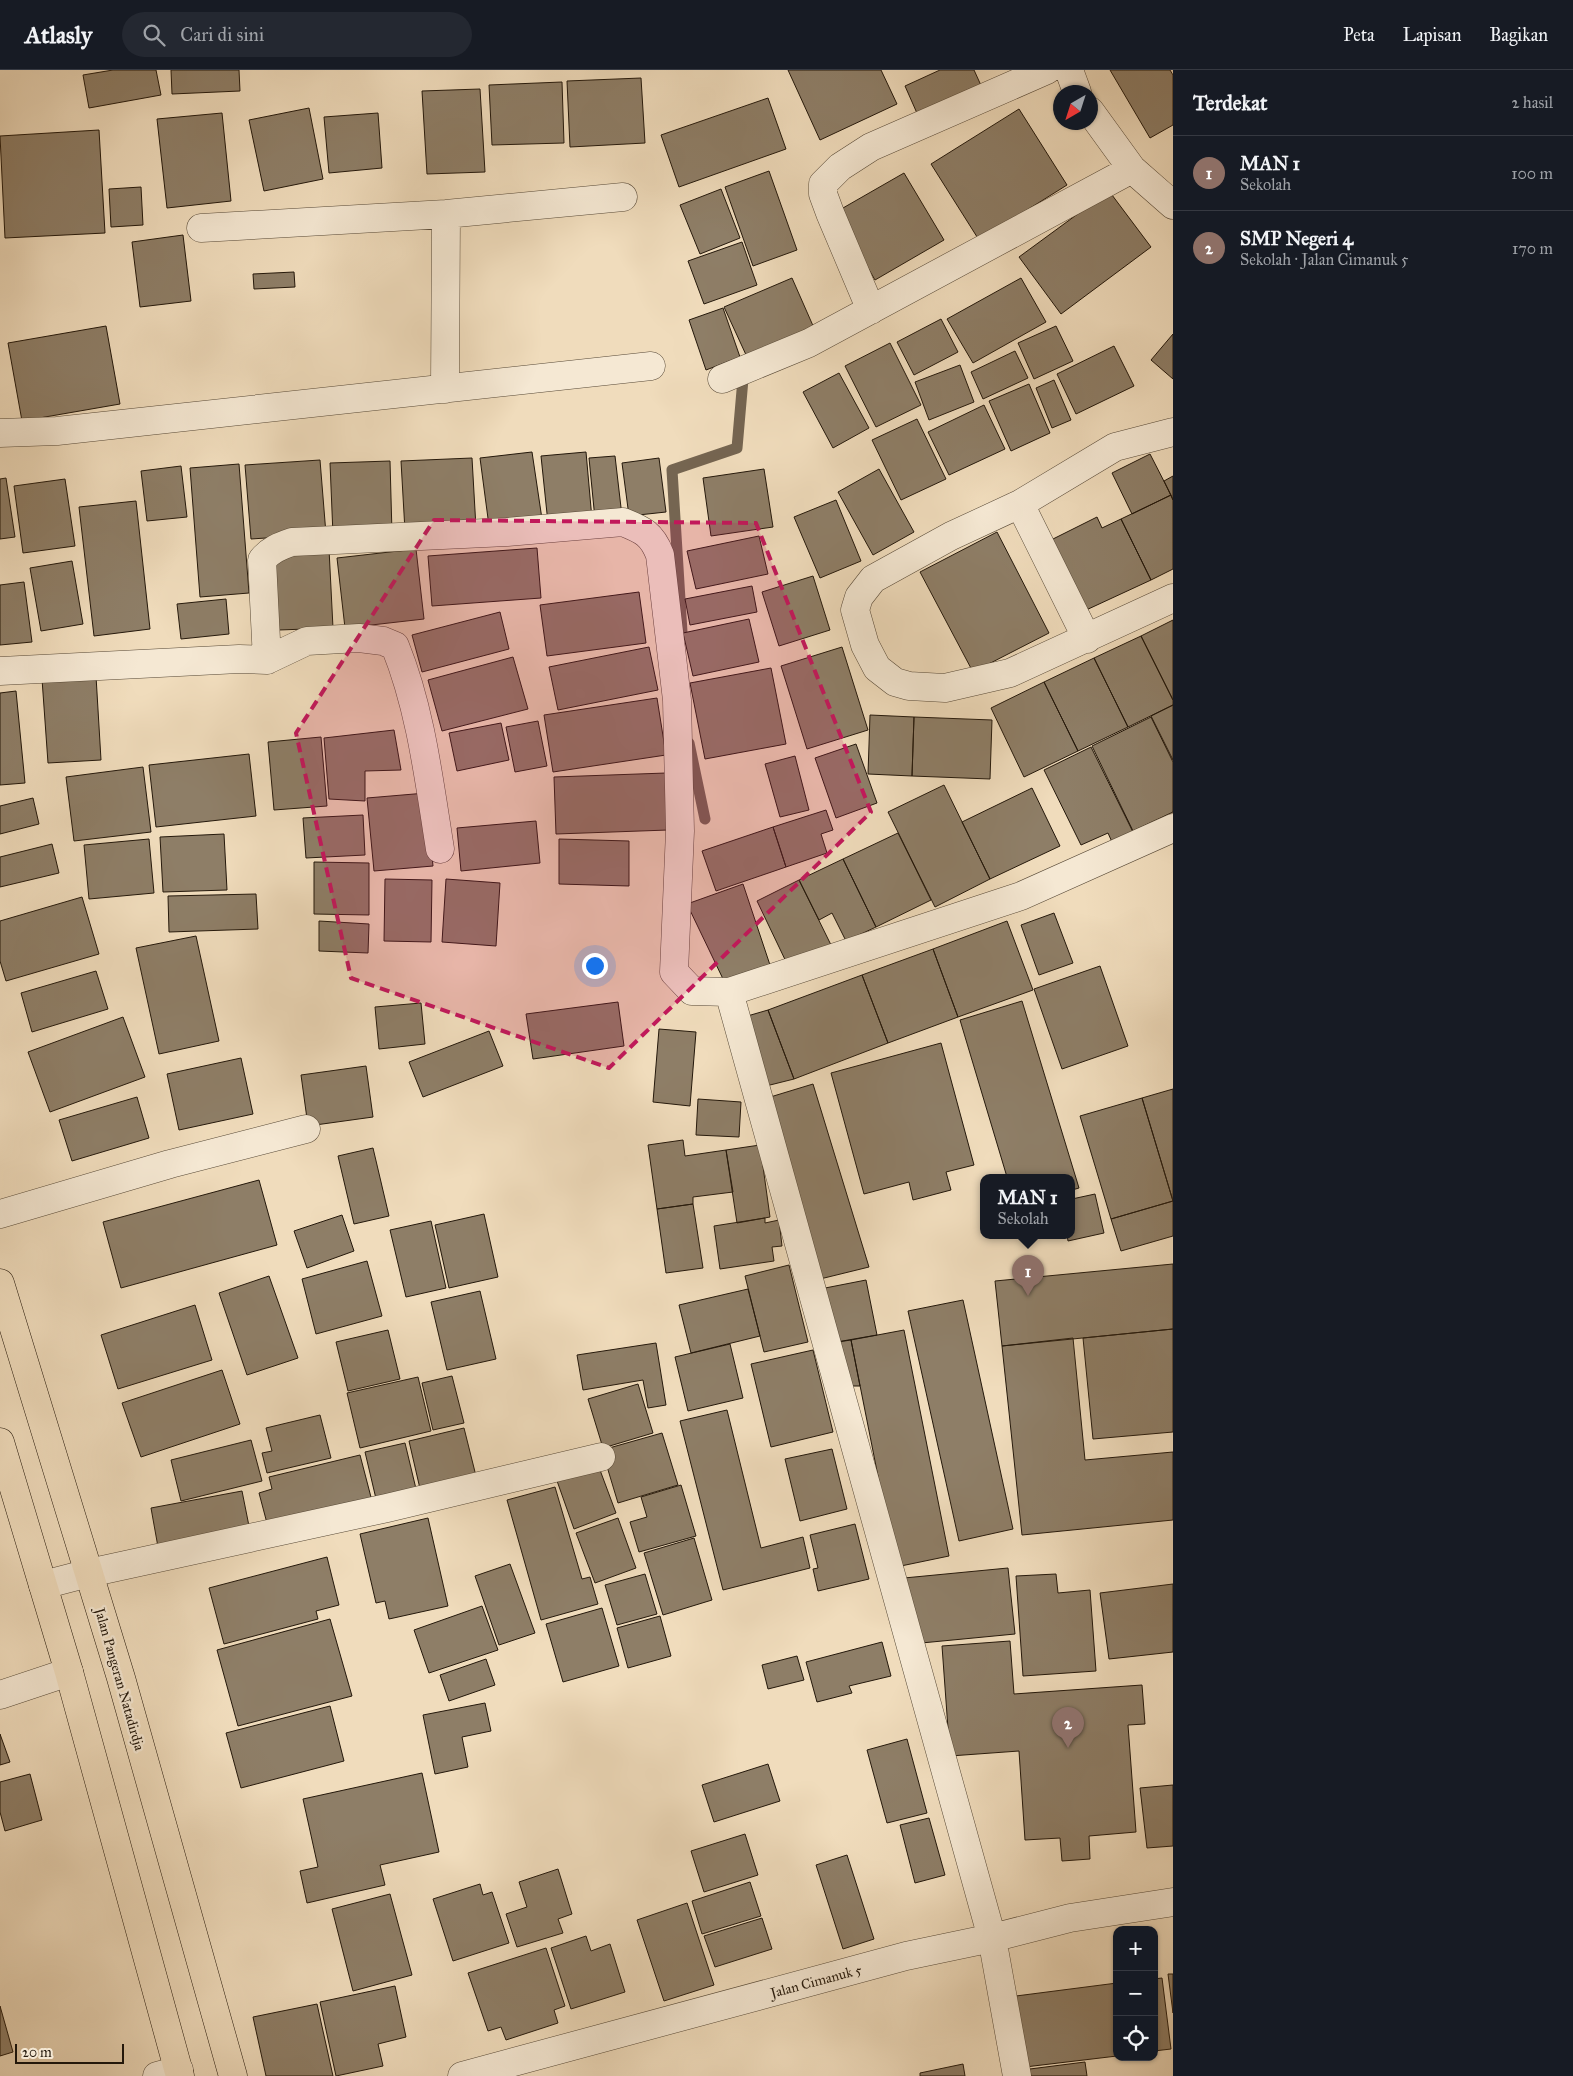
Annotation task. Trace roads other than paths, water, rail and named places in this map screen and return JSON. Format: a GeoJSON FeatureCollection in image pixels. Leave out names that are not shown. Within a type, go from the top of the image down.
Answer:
{"type":"FeatureCollection","features":[{"type":"Feature","properties":{"kind":"main road","name":"Jalan Pangeran Natadirdja"},"geometry":{"type":"LineString","coordinates":[[0,1283],[121,1678],[233,2076]]}},
{"type":"Feature","properties":{"kind":"main road"},"geometry":{"type":"LineString","coordinates":[[0,1442],[4,1471],[43,1585],[69,1672],[172,2074]]}},
{"type":"Feature","properties":{"kind":"street"},"geometry":{"type":"LineString","coordinates":[[871,310],[830,214],[823,194],[822,184],[840,166],[871,148],[1047,70]]}},
{"type":"Feature","properties":{"kind":"street"},"geometry":{"type":"LineString","coordinates":[[1069,70],[1074,85]]}},
{"type":"Feature","properties":{"kind":"street"},"geometry":{"type":"LineString","coordinates":[[1098,122],[1132,169],[1173,205]]}},
{"type":"Feature","properties":{"kind":"street"},"geometry":{"type":"LineString","coordinates":[[722,380],[809,344],[1132,169]]}},
{"type":"Feature","properties":{"kind":"street"},"geometry":{"type":"LineString","coordinates":[[201,228],[446,214],[623,196]]}},
{"type":"Feature","properties":{"kind":"street"},"geometry":{"type":"LineString","coordinates":[[445,389],[446,214]]}},
{"type":"Feature","properties":{"kind":"street"},"geometry":{"type":"LineString","coordinates":[[0,433],[57,431],[651,366]]}},
{"type":"Feature","properties":{"kind":"street"},"geometry":{"type":"LineString","coordinates":[[1173,432],[1115,447],[1020,504],[951,536],[873,580],[859,597],[855,610],[865,645],[877,668],[894,682],[909,686],[945,688],[1010,673],[1173,598]]}},
{"type":"Feature","properties":{"kind":"street"},"geometry":{"type":"LineString","coordinates":[[1020,504],[1086,639]]}},
{"type":"Feature","properties":{"kind":"street"},"geometry":{"type":"LineString","coordinates":[[267,660],[262,560],[267,553],[279,546],[292,542],[507,532],[623,522],[639,528],[654,540],[660,555],[677,700],[680,831],[674,972],[692,991],[729,992],[1020,896],[1172,833]]}},
{"type":"Feature","properties":{"kind":"street"},"geometry":{"type":"LineString","coordinates":[[0,671],[239,659],[267,660],[306,641],[360,638],[382,641],[395,646],[408,677],[426,762],[440,849]]}},
{"type":"Feature","properties":{"kind":"street"},"geometry":{"type":"LineString","coordinates":[[729,992],[992,1938],[1017,2076]]}},
{"type":"Feature","properties":{"kind":"street"},"geometry":{"type":"LineString","coordinates":[[0,1214],[170,1164],[306,1129]]}},
{"type":"Feature","properties":{"kind":"street"},"geometry":{"type":"LineString","coordinates":[[43,1585],[387,1508],[601,1457]]}},
{"type":"Feature","properties":{"kind":"street"},"geometry":{"type":"LineString","coordinates":[[0,1695],[69,1672]]}},
{"type":"Feature","properties":{"kind":"street","name":"Jalan Cimanuk 5"},"geometry":{"type":"LineString","coordinates":[[462,2076],[906,1956],[992,1938],[1070,1918],[1173,1902]]}},
{"type":"Feature","properties":{"kind":"waterway"},"geometry":{"type":"LineString","coordinates":[[682,632],[672,470],[737,448],[743,379]]}},
{"type":"Feature","properties":{"kind":"waterway"},"geometry":{"type":"LineString","coordinates":[[689,743],[705,819]]}},
{"type":"Feature","properties":{"kind":"place","name":"MAN 1"},"geometry":{"type":"Point","coordinates":[1028,1296]}},
{"type":"Feature","properties":{"kind":"place","name":"SMP Negeri 4"},"geometry":{"type":"Point","coordinates":[1068,1748]}}]}
